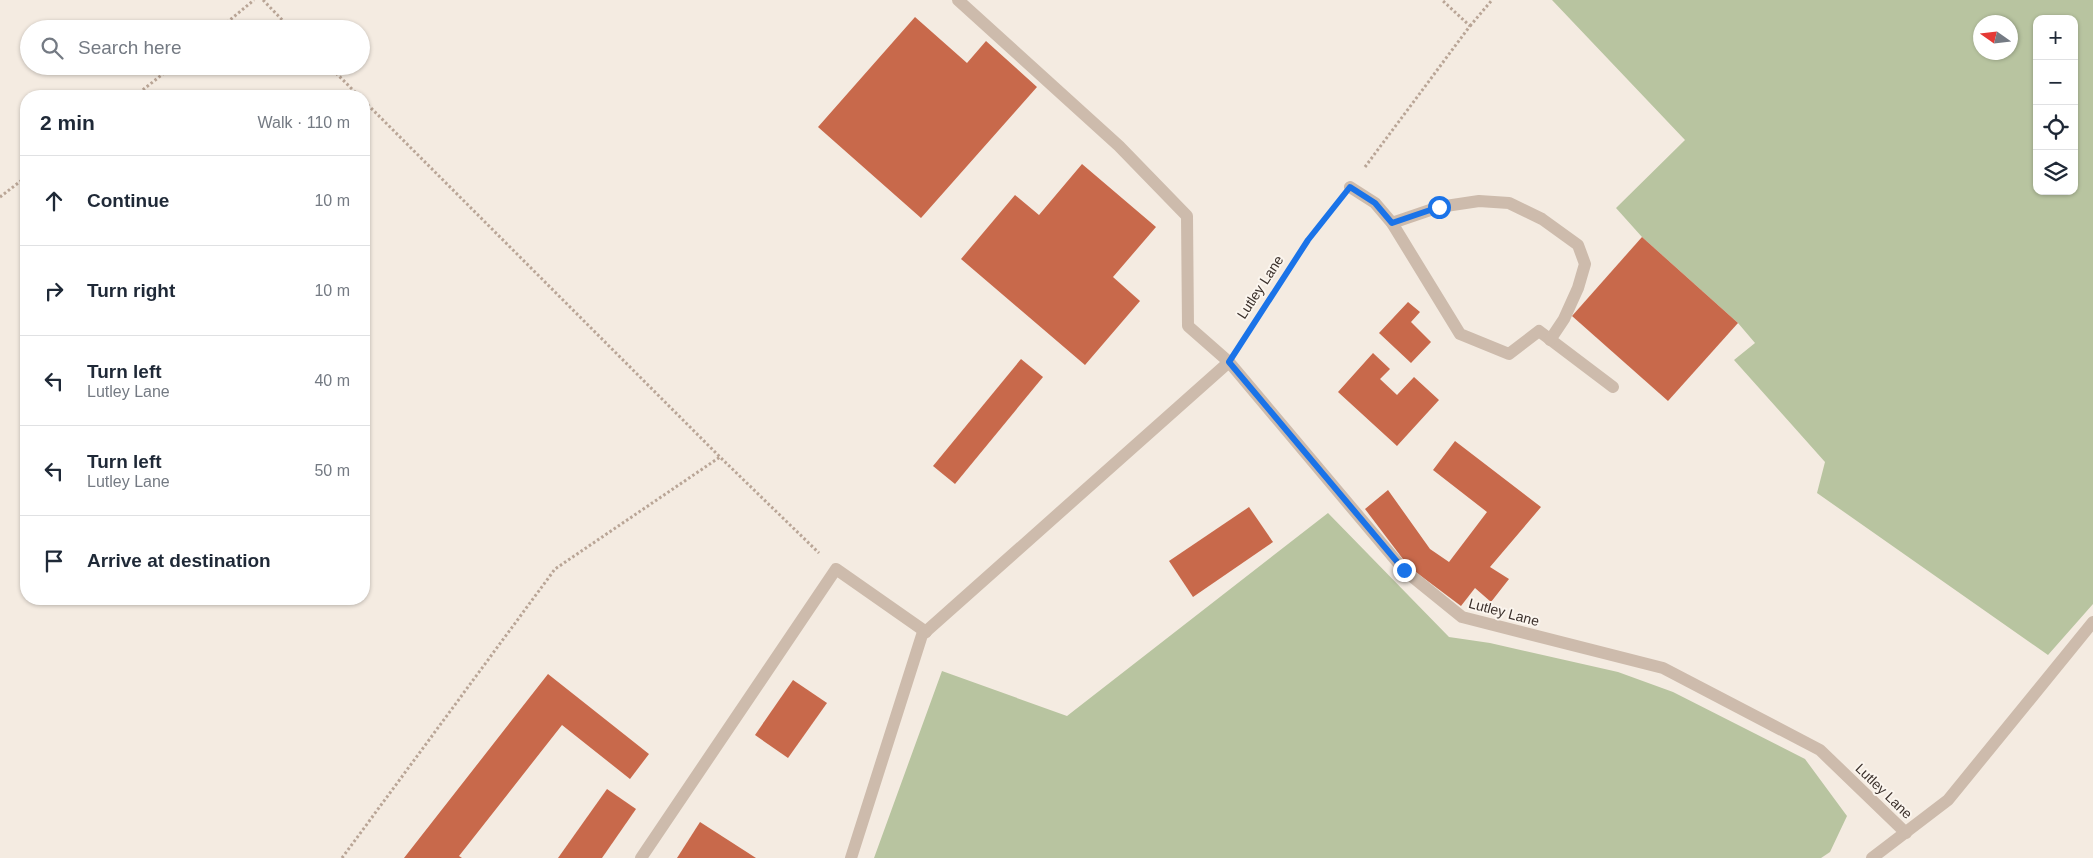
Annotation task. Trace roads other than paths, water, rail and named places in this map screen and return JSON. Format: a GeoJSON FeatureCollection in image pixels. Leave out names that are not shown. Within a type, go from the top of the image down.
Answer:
{"type":"FeatureCollection","features":[{"type":"Feature","properties":{"kind":"street"},"geometry":{"type":"LineString","coordinates":[[851,858],[922,635],[1229,362],[1188,326],[1187,216],[1119,146],[958,0]]}},
{"type":"Feature","properties":{"kind":"street"},"geometry":{"type":"LineString","coordinates":[[1350,187],[1375,203],[1392,223],[1460,334],[1509,354],[1540,331],[1613,388]]}},
{"type":"Feature","properties":{"kind":"street"},"geometry":{"type":"LineString","coordinates":[[1392,223],[1439,207],[1479,201],[1509,203],[1542,218],[1578,245],[1585,264],[1578,288],[1564,319],[1550,340]]}},
{"type":"Feature","properties":{"kind":"street","name":"Lutley Lane"},"geometry":{"type":"LineString","coordinates":[[1229,362],[1404,570],[1462,617],[1663,668],[1820,750],[1906,833],[1948,800],[2093,622]]}},
{"type":"Feature","properties":{"kind":"street"},"geometry":{"type":"LineString","coordinates":[[642,858],[836,569],[926,632]]}},
{"type":"Feature","properties":{"kind":"street"},"geometry":{"type":"LineString","coordinates":[[1872,858],[1885,854],[1906,833]]}}]}
